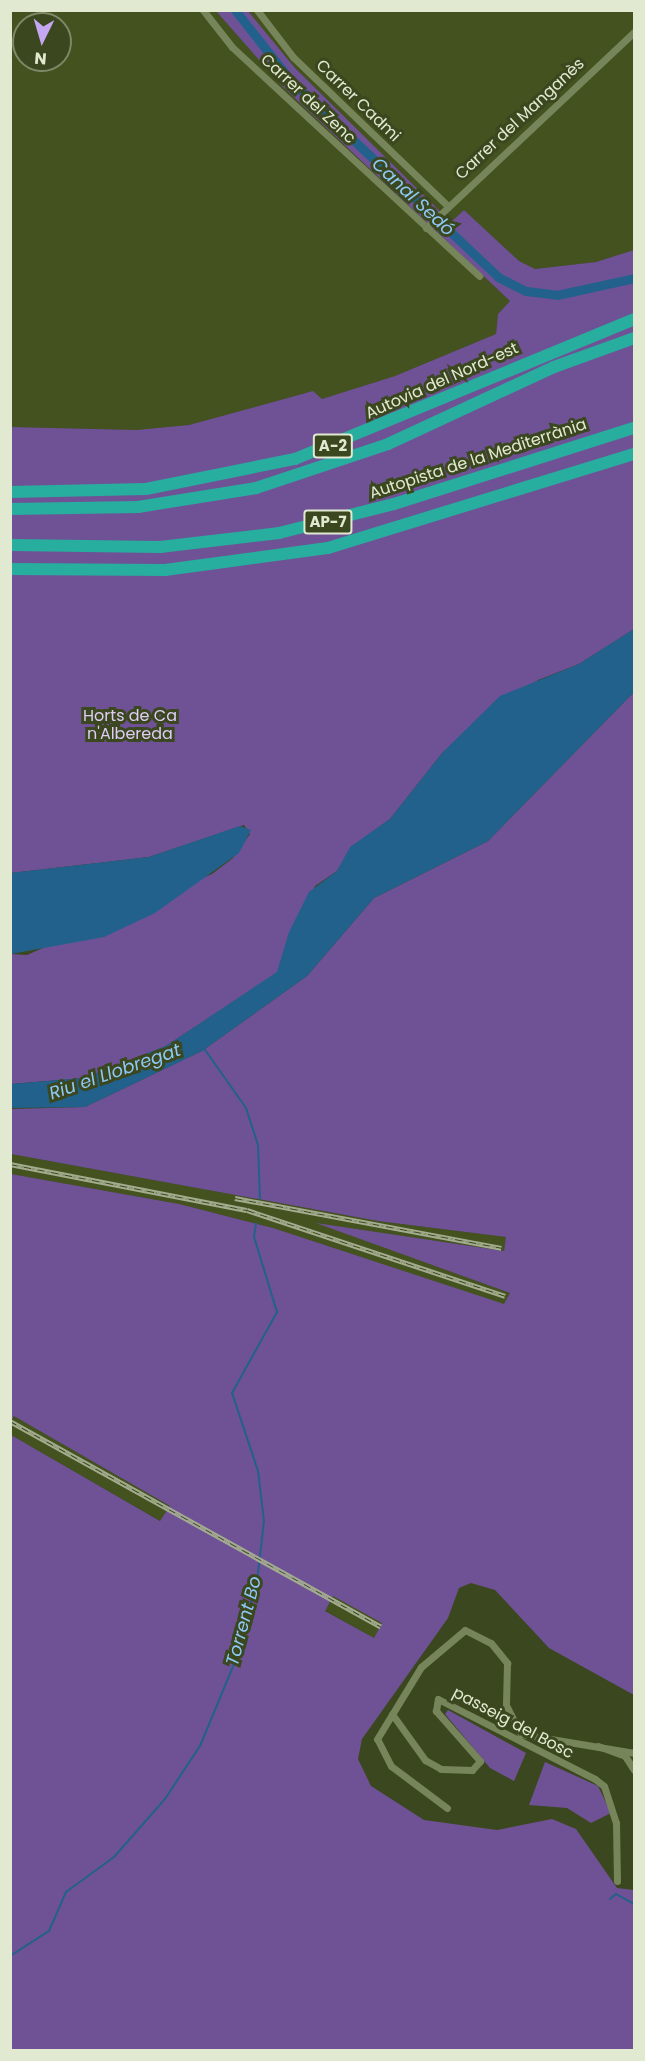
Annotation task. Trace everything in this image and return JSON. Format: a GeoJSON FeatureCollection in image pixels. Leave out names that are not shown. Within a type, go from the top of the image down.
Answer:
{"type":"FeatureCollection","features":[{"type":"Feature","properties":{"kind":"highway","name":"Autovia del Nord-est"},"geometry":{"type":"LineString","coordinates":[[10,492],[146,489],[295,459],[634,319]]}},
{"type":"Feature","properties":{"kind":"highway","name":"Autovia del Nord-est"},"geometry":{"type":"LineString","coordinates":[[10,509],[138,507],[256,488],[388,444],[554,367],[634,338]]}},
{"type":"Feature","properties":{"kind":"highway","name":"Autopista de la Mediterrània"},"geometry":{"type":"LineString","coordinates":[[10,545],[150,548],[279,532],[394,504],[634,428]]}},
{"type":"Feature","properties":{"kind":"highway","name":"AP-7"},"geometry":{"type":"LineString","coordinates":[[10,569],[165,570],[286,555],[400,527],[634,454]]}},
{"type":"Feature","properties":{"kind":"street","name":"Carrer del Zenc"},"geometry":{"type":"LineString","coordinates":[[203,10],[232,47],[428,225],[479,276]]}},
{"type":"Feature","properties":{"kind":"street","name":"Carrer Cadmi"},"geometry":{"type":"LineString","coordinates":[[257,10],[293,57],[444,207]]}},
{"type":"Feature","properties":{"kind":"street","name":"Carrer del Manganès"},"geometry":{"type":"LineString","coordinates":[[428,225],[444,207],[634,32]]}},
{"type":"Feature","properties":{"kind":"street"},"geometry":{"type":"LineString","coordinates":[[447,1808],[385,1758],[377,1739],[430,1656],[471,1630],[507,1663],[506,1705],[521,1734]]}},
{"type":"Feature","properties":{"kind":"street","name":"passeig del Bosc"},"geometry":{"type":"LineString","coordinates":[[392,1714],[425,1760],[448,1770],[472,1770],[480,1761],[436,1711],[438,1700],[604,1786],[616,1822],[617,1881]]}},
{"type":"Feature","properties":{"kind":"street"},"geometry":{"type":"LineString","coordinates":[[514,1741],[521,1734]]}},
{"type":"Feature","properties":{"kind":"street"},"geometry":{"type":"LineString","coordinates":[[521,1734],[588,1742],[634,1753]]}},
{"type":"Feature","properties":{"kind":"street"},"geometry":{"type":"LineString","coordinates":[[588,1742],[625,1756],[634,1770]]}},
{"type":"Feature","properties":{"kind":"shaded area"},"geometry":{"type":"Polygon","coordinates":[[[11,11],[216,11],[282,86],[510,301],[498,314],[496,334],[395,376],[322,399],[313,391],[189,425],[136,430],[11,427],[11,11]]]}},
{"type":"Feature","properties":{"kind":"shaded area"},"geometry":{"type":"Polygon","coordinates":[[[248,11],[634,11],[634,250],[596,262],[535,269],[519,261],[464,210],[451,222],[295,68],[248,11]]]}},
{"type":"Feature","properties":{"kind":"shaded area"},"geometry":{"type":"Polygon","coordinates":[[[10,1154],[378,1221],[506,1237],[504,1251],[320,1224],[510,1293],[504,1305],[273,1228],[179,1204],[11,1174],[10,1154]]]}},
{"type":"Feature","properties":{"kind":"shaded area"},"geometry":{"type":"Polygon","coordinates":[[[14,1416],[170,1506],[161,1521],[11,1435],[14,1416]]]}},
{"type":"Feature","properties":{"kind":"shaded area"},"geometry":{"type":"Polygon","coordinates":[[[334,1595],[383,1623],[374,1638],[325,1610],[334,1595]]]}},
{"type":"Feature","properties":{"kind":"green space","name":"Horts de Ca n'Albereda"},"geometry":{"type":"Polygon","coordinates":[[[216,11],[248,11],[295,68],[451,222],[464,210],[519,261],[535,269],[596,262],[634,250],[634,629],[579,664],[538,680],[443,752],[390,819],[351,847],[337,871],[315,886],[278,972],[166,1046],[84,1078],[11,1084],[11,954],[27,955],[212,874],[233,858],[250,834],[244,825],[149,857],[11,873],[11,427],[136,430],[189,425],[313,391],[322,399],[395,376],[496,334],[498,314],[510,301],[282,86],[216,11]]]}},
{"type":"Feature","properties":{"kind":"green space"},"geometry":{"type":"Polygon","coordinates":[[[634,692],[634,1695],[549,1648],[495,1590],[471,1583],[459,1588],[448,1618],[362,1739],[358,1759],[371,1786],[424,1820],[497,1830],[552,1819],[576,1829],[617,1888],[634,1890],[634,2050],[11,2050],[11,1435],[160,1521],[170,1506],[14,1416],[11,1422],[11,1174],[179,1204],[273,1228],[504,1304],[510,1293],[316,1223],[504,1251],[506,1237],[378,1221],[11,1154],[11,1109],[85,1107],[202,1051],[307,976],[374,898],[488,841],[634,692]],[[333,1596],[325,1611],[374,1638],[382,1623],[333,1596]]]}},
{"type":"Feature","properties":{"kind":"green space"},"geometry":{"type":"Polygon","coordinates":[[[448,1710],[526,1753],[514,1781],[490,1768],[445,1714],[448,1710]]]}},
{"type":"Feature","properties":{"kind":"green space"},"geometry":{"type":"Polygon","coordinates":[[[545,1762],[598,1786],[611,1813],[591,1823],[567,1808],[529,1805],[545,1762]]]}},
{"type":"Feature","properties":{"kind":"water","name":"Riu el Llobregat"},"geometry":{"type":"Polygon","coordinates":[[[634,629],[634,692],[488,841],[374,898],[307,976],[202,1051],[85,1107],[11,1108],[11,1084],[84,1078],[166,1046],[277,972],[289,932],[309,892],[337,871],[350,847],[390,819],[443,752],[500,696],[579,664],[634,629]]]}},
{"type":"Feature","properties":{"kind":"water"},"geometry":{"type":"Polygon","coordinates":[[[240,826],[251,830],[239,853],[155,913],[104,937],[11,954],[11,873],[149,857],[240,826]]]}},
{"type":"Feature","properties":{"kind":"waterway","name":"Canal Sedó"},"geometry":{"type":"LineString","coordinates":[[235,10],[291,81],[498,277],[526,291],[557,295],[634,278]]}},
{"type":"Feature","properties":{"kind":"waterway","name":"Torrent Bo"},"geometry":{"type":"LineString","coordinates":[[203,1047],[246,1108],[258,1145],[260,1199]]}},
{"type":"Feature","properties":{"kind":"waterway","name":"Torrent Bo"},"geometry":{"type":"LineString","coordinates":[[10,1956],[49,1931],[66,1892],[114,1857],[165,1799],[200,1746],[235,1662],[243,1619],[256,1591],[264,1521],[258,1471],[232,1393],[277,1312],[254,1237],[256,1223]]}},
{"type":"Feature","properties":{"kind":"waterway"},"geometry":{"type":"LineString","coordinates":[[610,1899],[616,1894],[634,1904]]}},
{"type":"Feature","properties":{"kind":"railway"},"geometry":{"type":"LineString","coordinates":[[10,1164],[247,1210],[505,1296]]}},
{"type":"Feature","properties":{"kind":"railway"},"geometry":{"type":"LineString","coordinates":[[235,1198],[501,1248]]}},
{"type":"Feature","properties":{"kind":"railway"},"geometry":{"type":"LineString","coordinates":[[10,1421],[381,1627]]}}]}
